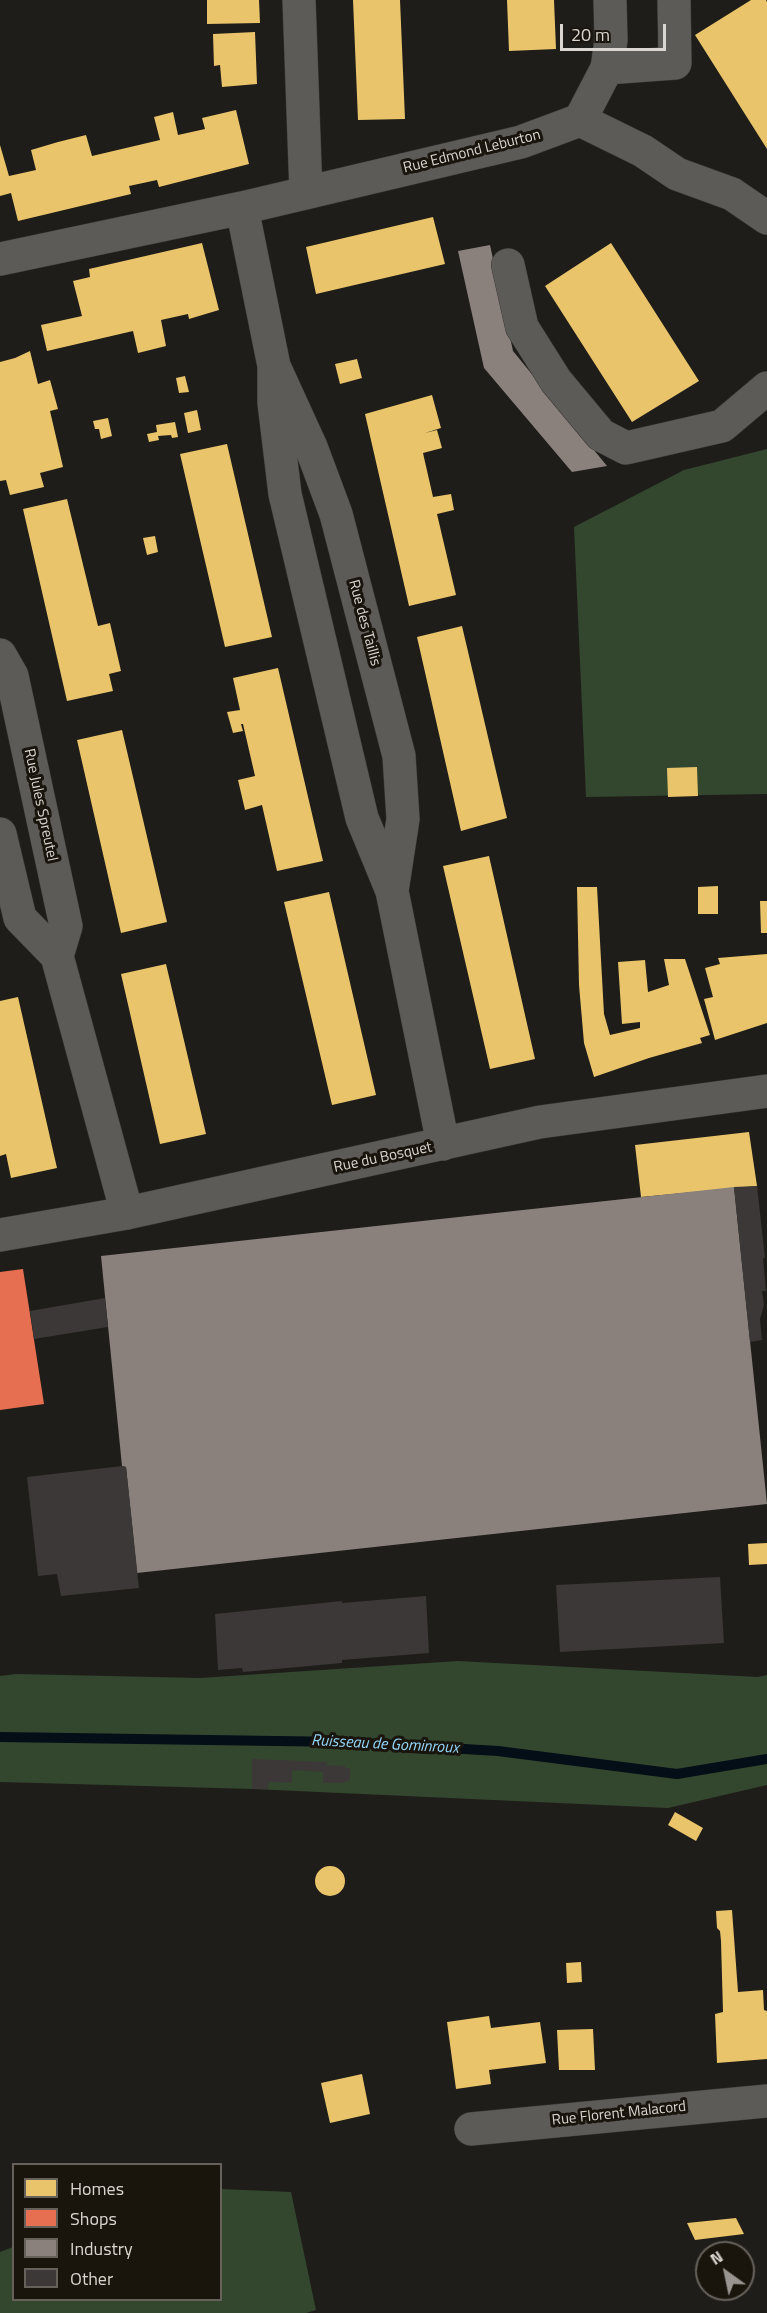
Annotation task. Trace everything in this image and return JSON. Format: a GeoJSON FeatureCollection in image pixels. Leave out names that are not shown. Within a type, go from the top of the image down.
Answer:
{"type":"FeatureCollection","features":[{"type":"Feature","properties":{"kind":"street"},"geometry":{"type":"LineString","coordinates":[[299,0],[306,193]]}},
{"type":"Feature","properties":{"kind":"street"},"geometry":{"type":"LineString","coordinates":[[609,0],[611,40],[607,68],[580,120],[643,151],[677,174],[732,194],[767,218]]}},
{"type":"Feature","properties":{"kind":"street"},"geometry":{"type":"LineString","coordinates":[[607,68],[675,63],[674,0]]}},
{"type":"Feature","properties":{"kind":"street","name":"Rue Edmond Leburton"},"geometry":{"type":"LineString","coordinates":[[0,259],[242,208],[521,142],[580,120]]}},
{"type":"Feature","properties":{"kind":"street","name":"Rue des Taillis"},"geometry":{"type":"LineString","coordinates":[[242,208],[274,366],[274,403],[285,494],[362,818],[392,891],[443,1144]]}},
{"type":"Feature","properties":{"kind":"street"},"geometry":{"type":"LineString","coordinates":[[508,265],[522,327],[556,381],[601,435],[626,448],[722,426],[767,388]]}},
{"type":"Feature","properties":{"kind":"street","name":"Rue des Taillis"},"geometry":{"type":"LineString","coordinates":[[274,366],[311,447],[336,514],[399,756],[403,819],[392,891]]}},
{"type":"Feature","properties":{"kind":"street","name":"Rue Jules Spreutel"},"geometry":{"type":"LineString","coordinates":[[0,655],[12,676],[66,926],[57,956]]}},
{"type":"Feature","properties":{"kind":"street"},"geometry":{"type":"LineString","coordinates":[[0,834],[20,918],[57,956],[127,1213]]}},
{"type":"Feature","properties":{"kind":"street","name":"Rue du Bosquet"},"geometry":{"type":"LineString","coordinates":[[0,1235],[127,1213],[540,1122],[767,1091]]}},
{"type":"Feature","properties":{"kind":"street","name":"Rue Florent Malacord"},"geometry":{"type":"LineString","coordinates":[[471,2129],[767,2101]]}},
{"type":"Feature","properties":{"kind":"green space"},"geometry":{"type":"Polygon","coordinates":[[[767,449],[767,794],[586,797],[574,527],[684,470],[767,449]]]}},
{"type":"Feature","properties":{"kind":"green space"},"geometry":{"type":"Polygon","coordinates":[[[458,1661],[758,1677],[767,1675],[767,1785],[668,1808],[253,1789],[0,1782],[0,1676],[16,1674],[200,1678],[458,1661]]]}},
{"type":"Feature","properties":{"kind":"green space"},"geometry":{"type":"Polygon","coordinates":[[[222,2189],[291,2192],[316,2310],[306,2313],[0,2313],[0,2252],[12,2247],[12,2301],[222,2301],[222,2189]]]}},
{"type":"Feature","properties":{"kind":"building: Homes"},"geometry":{"type":"Polygon","coordinates":[[[207,0],[259,0],[260,23],[207,24],[207,0]]]}},
{"type":"Feature","properties":{"kind":"building: Homes"},"geometry":{"type":"Polygon","coordinates":[[[353,0],[400,0],[405,119],[358,120],[353,0]]]}},
{"type":"Feature","properties":{"kind":"building: Homes"},"geometry":{"type":"Polygon","coordinates":[[[507,0],[554,0],[556,49],[509,51],[507,0]]]}},
{"type":"Feature","properties":{"kind":"building: Homes"},"geometry":{"type":"Polygon","coordinates":[[[751,0],[766,0],[767,2],[767,149],[695,35],[751,0]]]}},
{"type":"Feature","properties":{"kind":"building: Homes"},"geometry":{"type":"Polygon","coordinates":[[[255,32],[257,84],[222,87],[220,65],[214,66],[213,34],[255,32]]]}},
{"type":"Feature","properties":{"kind":"building: Homes"},"geometry":{"type":"Polygon","coordinates":[[[236,110],[249,164],[159,187],[157,180],[129,186],[131,194],[18,221],[11,193],[0,196],[0,145],[9,176],[36,170],[31,150],[58,142],[86,135],[92,156],[160,140],[154,117],[173,112],[178,135],[205,129],[202,118],[236,110]]]}},
{"type":"Feature","properties":{"kind":"building: Homes"},"geometry":{"type":"Polygon","coordinates":[[[433,217],[445,264],[316,294],[306,247],[433,217]]]}},
{"type":"Feature","properties":{"kind":"building: Homes"},"geometry":{"type":"Polygon","coordinates":[[[202,243],[219,310],[189,319],[188,314],[161,320],[166,346],[138,353],[133,331],[47,351],[41,325],[82,316],[73,281],[90,277],[89,269],[202,243]]]}},
{"type":"Feature","properties":{"kind":"building: Homes"},"geometry":{"type":"Polygon","coordinates":[[[611,243],[699,381],[632,422],[545,286],[611,243]]]}},
{"type":"Feature","properties":{"kind":"building: Homes"},"geometry":{"type":"Polygon","coordinates":[[[30,351],[38,384],[50,380],[58,409],[50,411],[63,467],[40,473],[44,487],[10,495],[6,480],[0,481],[0,362],[30,351]]]}},
{"type":"Feature","properties":{"kind":"building: Homes"},"geometry":{"type":"Polygon","coordinates":[[[357,359],[362,378],[340,384],[335,364],[357,359]]]}},
{"type":"Feature","properties":{"kind":"building: Homes"},"geometry":{"type":"Polygon","coordinates":[[[185,376],[189,392],[179,393],[176,378],[185,376]]]}},
{"type":"Feature","properties":{"kind":"building: Homes"},"geometry":{"type":"Polygon","coordinates":[[[432,395],[441,428],[425,433],[437,430],[442,448],[423,453],[433,497],[451,494],[454,510],[437,514],[456,595],[409,606],[365,414],[432,395]]]}},
{"type":"Feature","properties":{"kind":"building: Homes"},"geometry":{"type":"Polygon","coordinates":[[[197,410],[201,430],[188,433],[184,413],[197,410]]]}},
{"type":"Feature","properties":{"kind":"building: Homes"},"geometry":{"type":"Polygon","coordinates":[[[108,418],[112,436],[101,439],[99,429],[95,429],[93,421],[108,418]]]}},
{"type":"Feature","properties":{"kind":"building: Homes"},"geometry":{"type":"Polygon","coordinates":[[[175,422],[178,437],[158,436],[159,440],[149,442],[147,434],[157,432],[156,425],[175,422]]]}},
{"type":"Feature","properties":{"kind":"building: Homes"},"geometry":{"type":"Polygon","coordinates":[[[227,444],[272,637],[225,647],[180,454],[227,444]]]}},
{"type":"Feature","properties":{"kind":"building: Homes"},"geometry":{"type":"Polygon","coordinates":[[[67,499],[98,626],[110,623],[121,671],[109,674],[113,691],[67,701],[23,509],[67,499]]]}},
{"type":"Feature","properties":{"kind":"building: Homes"},"geometry":{"type":"Polygon","coordinates":[[[155,536],[158,552],[147,555],[143,538],[155,536]]]}},
{"type":"Feature","properties":{"kind":"building: Homes"},"geometry":{"type":"Polygon","coordinates":[[[462,626],[507,818],[461,831],[417,637],[462,626]]]}},
{"type":"Feature","properties":{"kind":"building: Homes"},"geometry":{"type":"Polygon","coordinates":[[[278,668],[323,861],[277,871],[262,805],[245,810],[238,780],[255,776],[243,724],[241,724],[243,731],[233,733],[227,712],[240,710],[233,678],[278,668]]]}},
{"type":"Feature","properties":{"kind":"building: Homes"},"geometry":{"type":"Polygon","coordinates":[[[122,730],[167,922],[121,933],[77,740],[122,730]]]}},
{"type":"Feature","properties":{"kind":"building: Homes"},"geometry":{"type":"Polygon","coordinates":[[[697,767],[698,796],[668,797],[667,768],[697,767]]]}},
{"type":"Feature","properties":{"kind":"building: Homes"},"geometry":{"type":"Polygon","coordinates":[[[489,856],[535,1059],[490,1069],[443,866],[489,856]]]}},
{"type":"Feature","properties":{"kind":"building: Homes"},"geometry":{"type":"Polygon","coordinates":[[[718,886],[718,914],[698,914],[698,887],[718,886]]]}},
{"type":"Feature","properties":{"kind":"building: Homes"},"geometry":{"type":"Polygon","coordinates":[[[577,887],[597,887],[604,1014],[610,1035],[640,1028],[640,1022],[622,1024],[618,962],[645,960],[648,992],[669,985],[664,959],[685,959],[710,1035],[700,1038],[702,1043],[594,1077],[584,1043],[579,985],[577,887]]]}},
{"type":"Feature","properties":{"kind":"building: Homes"},"geometry":{"type":"Polygon","coordinates":[[[329,892],[376,1095],[332,1105],[284,902],[329,892]]]}},
{"type":"Feature","properties":{"kind":"building: Homes"},"geometry":{"type":"Polygon","coordinates":[[[760,901],[767,901],[767,933],[761,933],[760,901]]]}},
{"type":"Feature","properties":{"kind":"building: Homes"},"geometry":{"type":"Polygon","coordinates":[[[767,954],[767,1023],[715,1040],[704,999],[713,997],[705,968],[720,964],[718,958],[767,954]]]}},
{"type":"Feature","properties":{"kind":"building: Homes"},"geometry":{"type":"Polygon","coordinates":[[[166,964],[206,1134],[160,1144],[121,974],[166,964]]]}},
{"type":"Feature","properties":{"kind":"building: Homes"},"geometry":{"type":"Polygon","coordinates":[[[18,997],[57,1168],[11,1178],[6,1154],[0,1156],[0,1001],[18,997]]]}},
{"type":"Feature","properties":{"kind":"building: Homes"},"geometry":{"type":"Polygon","coordinates":[[[749,1132],[757,1186],[641,1197],[635,1145],[749,1132]]]}},
{"type":"Feature","properties":{"kind":"building: Homes"},"geometry":{"type":"Polygon","coordinates":[[[767,1543],[767,1564],[749,1565],[748,1544],[767,1543]]]}},
{"type":"Feature","properties":{"kind":"building: Homes"},"geometry":{"type":"Polygon","coordinates":[[[675,1812],[703,1828],[696,1841],[668,1825],[675,1812]]]}},
{"type":"Feature","properties":{"kind":"building: Homes"},"geometry":{"type":"Polygon","coordinates":[[[330,1866],[341,1870],[345,1881],[341,1892],[330,1896],[319,1892],[315,1881],[319,1870],[330,1866]]]}},
{"type":"Feature","properties":{"kind":"building: Homes"},"geometry":{"type":"Polygon","coordinates":[[[732,1910],[738,1992],[763,1990],[764,2010],[767,2011],[767,2059],[717,2063],[715,2014],[723,2012],[721,1941],[720,1931],[717,1928],[716,1911],[732,1910]]]}},
{"type":"Feature","properties":{"kind":"building: Homes"},"geometry":{"type":"Polygon","coordinates":[[[581,1962],[582,1982],[567,1983],[566,1963],[581,1962]]]}},
{"type":"Feature","properties":{"kind":"building: Homes"},"geometry":{"type":"Polygon","coordinates":[[[489,2016],[491,2028],[540,2022],[546,2063],[489,2070],[491,2084],[456,2089],[447,2022],[489,2016]]]}},
{"type":"Feature","properties":{"kind":"building: Homes"},"geometry":{"type":"Polygon","coordinates":[[[593,2029],[595,2070],[559,2070],[557,2030],[593,2029]]]}},
{"type":"Feature","properties":{"kind":"building: Homes"},"geometry":{"type":"Polygon","coordinates":[[[362,2074],[370,2114],[330,2123],[321,2083],[362,2074]]]}},
{"type":"Feature","properties":{"kind":"building: Homes"},"geometry":{"type":"Polygon","coordinates":[[[736,2218],[744,2234],[695,2240],[687,2223],[736,2218]]]}},
{"type":"Feature","properties":{"kind":"building: Shops"},"geometry":{"type":"Polygon","coordinates":[[[23,1269],[44,1404],[0,1410],[0,1272],[23,1269]]]}},
{"type":"Feature","properties":{"kind":"building: Industry"},"geometry":{"type":"Polygon","coordinates":[[[490,245],[513,351],[607,466],[572,472],[484,368],[458,251],[490,245]]]}},
{"type":"Feature","properties":{"kind":"building: Industry"},"geometry":{"type":"Polygon","coordinates":[[[734,1187],[767,1504],[137,1573],[126,1467],[122,1466],[101,1256],[734,1187]]]}},
{"type":"Feature","properties":{"kind":"building: Other"},"geometry":{"type":"Polygon","coordinates":[[[757,1186],[765,1258],[763,1258],[766,1291],[762,1291],[764,1305],[760,1319],[762,1340],[750,1342],[734,1187],[757,1186]]]}},
{"type":"Feature","properties":{"kind":"building: Other"},"geometry":{"type":"Polygon","coordinates":[[[105,1298],[108,1327],[34,1339],[30,1311],[105,1298]]]}},
{"type":"Feature","properties":{"kind":"building: Other"},"geometry":{"type":"Polygon","coordinates":[[[126,1467],[139,1588],[61,1596],[57,1574],[38,1576],[27,1477],[126,1467]]]}},
{"type":"Feature","properties":{"kind":"building: Other"},"geometry":{"type":"Polygon","coordinates":[[[720,1577],[724,1643],[560,1652],[556,1585],[720,1577]]]}},
{"type":"Feature","properties":{"kind":"building: Other"},"geometry":{"type":"Polygon","coordinates":[[[426,1596],[429,1653],[342,1660],[342,1663],[243,1672],[242,1668],[218,1670],[215,1614],[342,1601],[342,1603],[426,1596]]]}},
{"type":"Feature","properties":{"kind":"building: Other"},"geometry":{"type":"Polygon","coordinates":[[[252,1759],[327,1762],[326,1765],[350,1768],[350,1780],[345,1783],[323,1783],[323,1772],[292,1770],[292,1783],[269,1782],[268,1789],[252,1789],[252,1759]]]}},
{"type":"Feature","properties":{"kind":"waterway","name":"Ruisseau de Gominroux"},"geometry":{"type":"LineString","coordinates":[[0,1737],[346,1742],[498,1751],[677,1774],[767,1759]]}}]}
